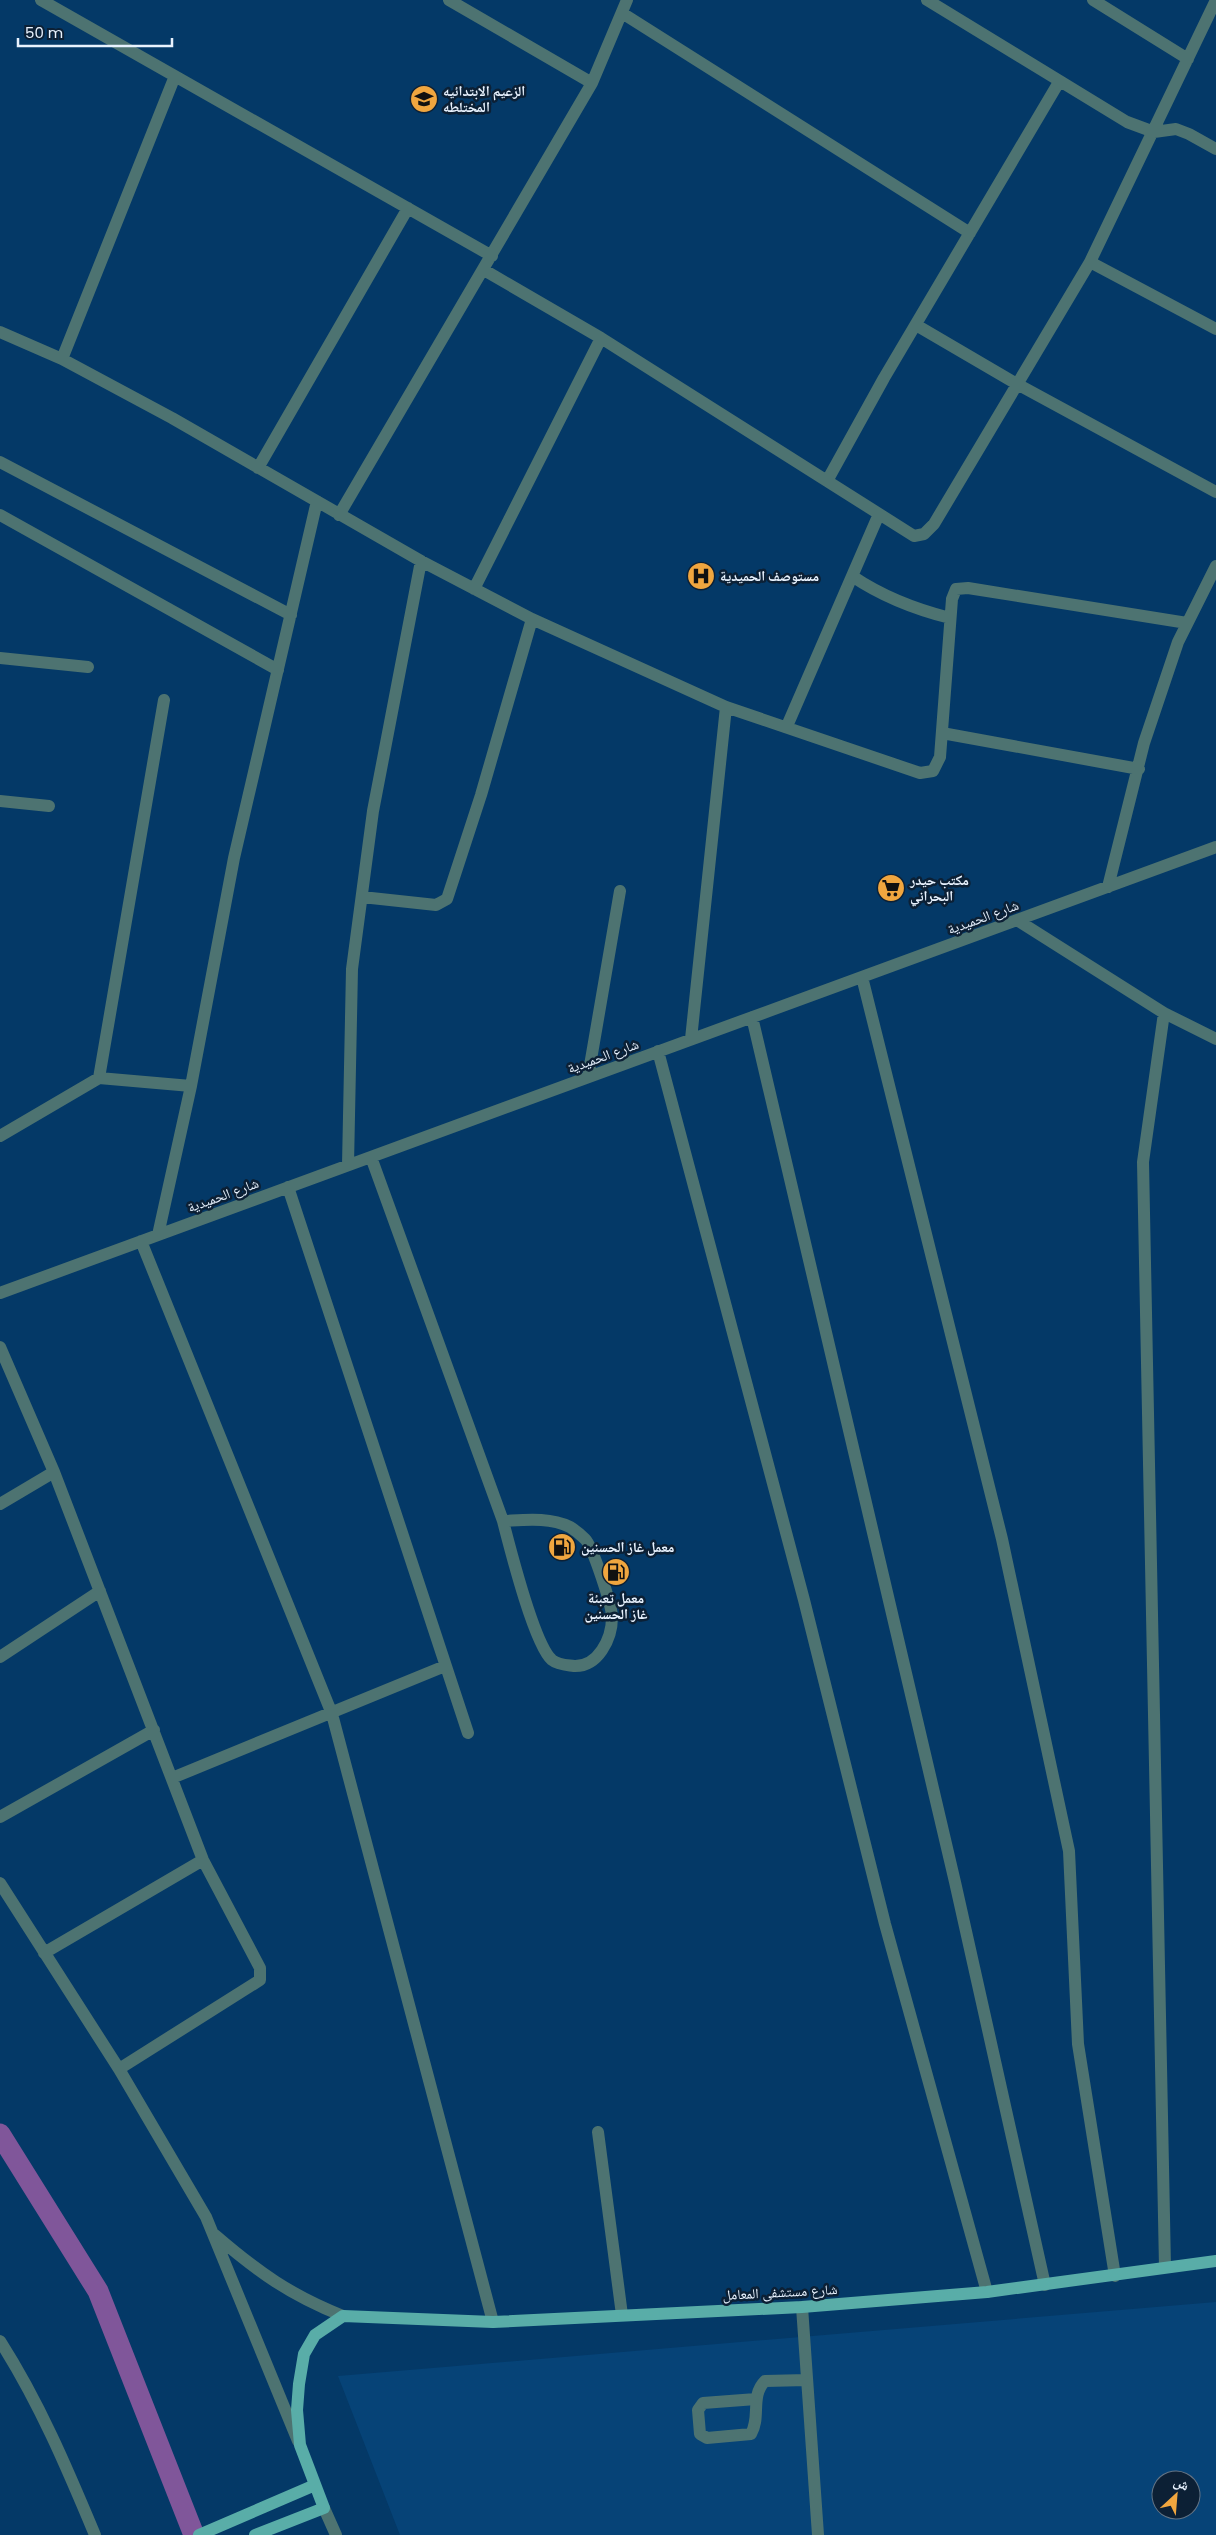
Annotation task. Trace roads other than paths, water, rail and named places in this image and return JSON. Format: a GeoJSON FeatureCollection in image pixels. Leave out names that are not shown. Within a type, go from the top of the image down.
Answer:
{"type":"FeatureCollection","features":[{"type":"Feature","properties":{"kind":"main road","name":"شارع مستشفى المعامل"},"geometry":{"type":"LineString","coordinates":[[343,2316],[494,2322],[802,2307],[988,2292],[1216,2261]]}},
{"type":"Feature","properties":{"kind":"main road"},"geometry":{"type":"LineString","coordinates":[[258,2534],[324,2508],[300,2445],[297,2410],[304,2354],[315,2335],[343,2316]]}},
{"type":"Feature","properties":{"kind":"main road"},"geometry":{"type":"LineString","coordinates":[[199,2535],[315,2485]]}},
{"type":"Feature","properties":{"kind":"street"},"geometry":{"type":"LineString","coordinates":[[41,0],[492,256]]}},
{"type":"Feature","properties":{"kind":"street"},"geometry":{"type":"LineString","coordinates":[[449,0],[592,83]]}},
{"type":"Feature","properties":{"kind":"street"},"geometry":{"type":"LineString","coordinates":[[340,515],[592,83],[627,0]]}},
{"type":"Feature","properties":{"kind":"street"},"geometry":{"type":"LineString","coordinates":[[927,0],[1127,122],[1154,132],[1176,129],[1216,149]]}},
{"type":"Feature","properties":{"kind":"street"},"geometry":{"type":"LineString","coordinates":[[1093,0],[1188,59]]}},
{"type":"Feature","properties":{"kind":"street"},"geometry":{"type":"LineString","coordinates":[[484,270],[601,338],[914,536],[924,534],[934,524],[1090,262],[1216,0]]}},
{"type":"Feature","properties":{"kind":"street"},"geometry":{"type":"LineString","coordinates":[[622,13],[970,233]]}},
{"type":"Feature","properties":{"kind":"street"},"geometry":{"type":"LineString","coordinates":[[62,359],[175,76]]}},
{"type":"Feature","properties":{"kind":"street"},"geometry":{"type":"LineString","coordinates":[[827,481],[1059,82]]}},
{"type":"Feature","properties":{"kind":"street"},"geometry":{"type":"LineString","coordinates":[[258,468],[408,208]]}},
{"type":"Feature","properties":{"kind":"street"},"geometry":{"type":"LineString","coordinates":[[1090,262],[1216,329]]}},
{"type":"Feature","properties":{"kind":"street"},"geometry":{"type":"LineString","coordinates":[[916,325],[1017,384],[1216,492]]}},
{"type":"Feature","properties":{"kind":"street"},"geometry":{"type":"LineString","coordinates":[[0,332],[62,359],[421,561],[532,619],[726,707],[787,726],[920,773],[933,771],[940,757],[950,618],[952,599],[956,589],[968,588],[1187,623]]}},
{"type":"Feature","properties":{"kind":"street"},"geometry":{"type":"LineString","coordinates":[[474,589],[601,338]]}},
{"type":"Feature","properties":{"kind":"street"},"geometry":{"type":"LineString","coordinates":[[0,462],[291,616]]}},
{"type":"Feature","properties":{"kind":"street"},"geometry":{"type":"LineString","coordinates":[[158,1235],[191,1086],[234,858],[317,501]]}},
{"type":"Feature","properties":{"kind":"street"},"geometry":{"type":"LineString","coordinates":[[787,726],[879,514]]}},
{"type":"Feature","properties":{"kind":"street"},"geometry":{"type":"LineString","coordinates":[[0,516],[278,670]]}},
{"type":"Feature","properties":{"kind":"street"},"geometry":{"type":"LineString","coordinates":[[348,1165],[352,969],[373,811],[421,561]]}},
{"type":"Feature","properties":{"kind":"street"},"geometry":{"type":"LineString","coordinates":[[1108,887],[1144,743],[1178,642],[1216,566]]}},
{"type":"Feature","properties":{"kind":"street"},"geometry":{"type":"LineString","coordinates":[[852,576],[874,591],[899,603],[950,618]]}},
{"type":"Feature","properties":{"kind":"street"},"geometry":{"type":"LineString","coordinates":[[362,897],[436,905],[447,900],[481,795],[532,619]]}},
{"type":"Feature","properties":{"kind":"street"},"geometry":{"type":"LineString","coordinates":[[0,658],[88,667]]}},
{"type":"Feature","properties":{"kind":"street"},"geometry":{"type":"LineString","coordinates":[[99,1078],[164,700]]}},
{"type":"Feature","properties":{"kind":"street"},"geometry":{"type":"LineString","coordinates":[[691,1040],[726,707]]}},
{"type":"Feature","properties":{"kind":"street"},"geometry":{"type":"LineString","coordinates":[[942,733],[1138,769]]}},
{"type":"Feature","properties":{"kind":"street"},"geometry":{"type":"LineString","coordinates":[[0,801],[49,806]]}},
{"type":"Feature","properties":{"kind":"street","name":"شارع الحميدية"},"geometry":{"type":"LineString","coordinates":[[0,1293],[1216,847]]}},
{"type":"Feature","properties":{"kind":"street"},"geometry":{"type":"LineString","coordinates":[[588,1077],[620,891]]}},
{"type":"Feature","properties":{"kind":"street"},"geometry":{"type":"LineString","coordinates":[[1017,920],[1164,1013],[1216,1039]]}},
{"type":"Feature","properties":{"kind":"street"},"geometry":{"type":"LineString","coordinates":[[862,977],[1002,1538],[1069,1850],[1078,2044],[1115,2276]]}},
{"type":"Feature","properties":{"kind":"street"},"geometry":{"type":"LineString","coordinates":[[1164,1013],[1143,1162],[1165,2268]]}},
{"type":"Feature","properties":{"kind":"street"},"geometry":{"type":"LineString","coordinates":[[752,1017],[953,1872],[1045,2285]]}},
{"type":"Feature","properties":{"kind":"street"},"geometry":{"type":"LineString","coordinates":[[658,1052],[801,1590],[885,1924],[988,2292]]}},
{"type":"Feature","properties":{"kind":"street"},"geometry":{"type":"LineString","coordinates":[[0,1136],[99,1078],[191,1086]]}},
{"type":"Feature","properties":{"kind":"street"},"geometry":{"type":"LineString","coordinates":[[371,1157],[503,1521],[518,1577],[541,1644],[553,1660],[565,1665],[581,1666],[592,1660],[601,1653],[606,1642],[612,1616],[594,1555],[586,1540],[570,1528],[549,1520],[503,1521]]}},
{"type":"Feature","properties":{"kind":"street"},"geometry":{"type":"LineString","coordinates":[[288,1187],[468,1733]]}},
{"type":"Feature","properties":{"kind":"street"},"geometry":{"type":"LineString","coordinates":[[141,1241],[332,1714],[494,2322]]}},
{"type":"Feature","properties":{"kind":"street"},"geometry":{"type":"LineString","coordinates":[[0,1347],[54,1472],[204,1860],[260,1968],[260,1980],[119,2069]]}},
{"type":"Feature","properties":{"kind":"street"},"geometry":{"type":"LineString","coordinates":[[0,1504],[54,1472]]}},
{"type":"Feature","properties":{"kind":"street"},"geometry":{"type":"LineString","coordinates":[[0,1656],[100,1591]]}},
{"type":"Feature","properties":{"kind":"street"},"geometry":{"type":"LineString","coordinates":[[172,1778],[332,1714],[445,1666]]}},
{"type":"Feature","properties":{"kind":"street"},"geometry":{"type":"LineString","coordinates":[[0,1817],[154,1730]]}},
{"type":"Feature","properties":{"kind":"street"},"geometry":{"type":"LineString","coordinates":[[44,1953],[204,1860]]}},
{"type":"Feature","properties":{"kind":"street"},"geometry":{"type":"LineString","coordinates":[[0,1883],[119,2069],[206,2218],[300,2445]]}},
{"type":"Feature","properties":{"kind":"street"},"geometry":{"type":"LineString","coordinates":[[598,2132],[622,2316]]}},
{"type":"Feature","properties":{"kind":"street"},"geometry":{"type":"LineString","coordinates":[[213,2234],[256,2270],[286,2290],[343,2316]]}},
{"type":"Feature","properties":{"kind":"street"},"geometry":{"type":"LineString","coordinates":[[802,2307],[818,2535]]}},
{"type":"Feature","properties":{"kind":"street"},"geometry":{"type":"LineString","coordinates":[[0,2341],[35,2400],[55,2441],[95,2535]]}},
{"type":"Feature","properties":{"kind":"street"},"geometry":{"type":"LineString","coordinates":[[756,2399],[703,2404],[698,2410],[700,2434],[707,2438],[751,2434],[755,2426],[756,2399],[760,2386],[765,2381],[807,2380]]}},
{"type":"Feature","properties":{"kind":"street"},"geometry":{"type":"LineString","coordinates":[[324,2508],[336,2535]]}},
{"type":"Feature","properties":{"kind":"waterway"},"geometry":{"type":"LineString","coordinates":[[0,2134],[98,2291],[194,2535]]}},
{"type":"Feature","properties":{"kind":"place","name":"الزعيم الابتدائيه المختلطه"},"geometry":{"type":"Point","coordinates":[424,99]}},
{"type":"Feature","properties":{"kind":"place","name":"مستوصف الحميدية"},"geometry":{"type":"Point","coordinates":[701,576]}},
{"type":"Feature","properties":{"kind":"place","name":"مكتب حيدر البحراني"},"geometry":{"type":"Point","coordinates":[891,888]}},
{"type":"Feature","properties":{"kind":"place","name":"معمل غاز الحسنين"},"geometry":{"type":"Point","coordinates":[562,1547]}},
{"type":"Feature","properties":{"kind":"place","name":"معمل تعبئة غاز الحسنين"},"geometry":{"type":"Point","coordinates":[616,1572]}}]}
